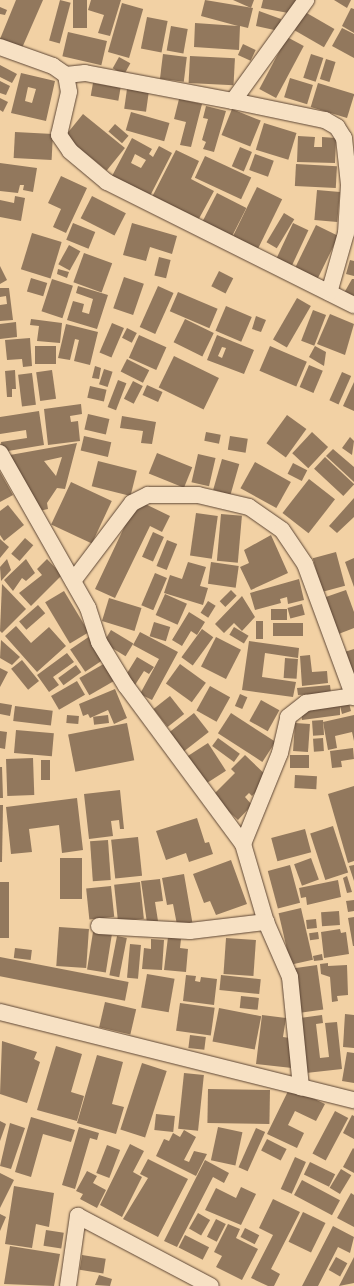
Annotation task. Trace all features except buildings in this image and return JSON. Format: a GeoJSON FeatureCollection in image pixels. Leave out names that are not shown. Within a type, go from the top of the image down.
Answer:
{"type":"FeatureCollection","features":[{"type":"Feature","properties":{"kind":"street"},"geometry":{"type":"LineString","coordinates":[[233,101],[306,0]]}},
{"type":"Feature","properties":{"kind":"street"},"geometry":{"type":"LineString","coordinates":[[0,47],[53,66],[66,75],[85,73],[233,101],[325,120],[337,127],[344,138],[349,185],[346,233],[329,294]]}},
{"type":"Feature","properties":{"kind":"street"},"geometry":{"type":"LineString","coordinates":[[66,75],[69,92],[59,135],[70,151],[107,182],[329,294],[354,305]]}},
{"type":"Feature","properties":{"kind":"street"},"geometry":{"type":"LineString","coordinates":[[0,453],[88,608],[99,642],[126,686],[243,844],[266,922],[290,977],[301,1087]]}},
{"type":"Feature","properties":{"kind":"street"},"geometry":{"type":"LineString","coordinates":[[73,581],[132,502],[148,495],[198,495],[249,508],[282,530],[305,564],[354,697],[306,703],[288,717],[280,753],[243,844]]}},
{"type":"Feature","properties":{"kind":"street"},"geometry":{"type":"LineString","coordinates":[[99,926],[190,931],[266,922]]}},
{"type":"Feature","properties":{"kind":"street"},"geometry":{"type":"LineString","coordinates":[[0,1012],[354,1100]]}},
{"type":"Feature","properties":{"kind":"street"},"geometry":{"type":"LineString","coordinates":[[68,1286],[78,1216],[211,1286]]}}]}
